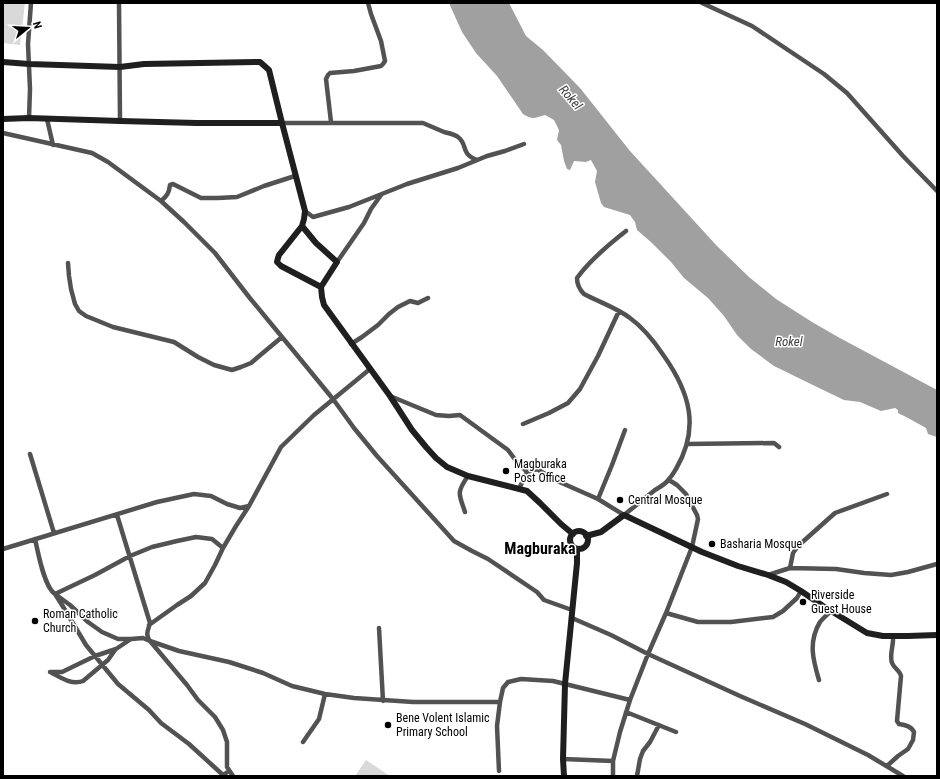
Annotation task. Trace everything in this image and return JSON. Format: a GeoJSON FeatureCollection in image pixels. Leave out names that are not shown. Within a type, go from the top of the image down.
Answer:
{"type":"FeatureCollection","features":[{"type":"Feature","properties":{"kind":"street"},"geometry":{"type":"LineString","coordinates":[[29,118],[30,89],[28,44],[31,3]]}},
{"type":"Feature","properties":{"kind":"street"},"geometry":{"type":"LineString","coordinates":[[118,3],[120,122]]}},
{"type":"Feature","properties":{"kind":"street"},"geometry":{"type":"LineString","coordinates":[[332,122],[326,79],[328,75],[330,73],[354,71],[381,66],[384,61],[381,41],[368,3]]}},
{"type":"Feature","properties":{"kind":"street"},"geometry":{"type":"LineString","coordinates":[[702,3],[752,26],[824,74],[847,93],[903,156],[937,191]]}},
{"type":"Feature","properties":{"kind":"street"},"geometry":{"type":"LineString","coordinates":[[3,62],[120,67],[144,64],[260,62],[269,70],[305,212],[302,226],[280,255],[277,262],[281,266],[322,288]]}},
{"type":"Feature","properties":{"kind":"street"},"geometry":{"type":"LineString","coordinates":[[3,119],[29,118],[120,122],[423,123],[457,136],[462,141],[464,150],[470,158],[477,160]]}},
{"type":"Feature","properties":{"kind":"street"},"geometry":{"type":"LineString","coordinates":[[47,119],[53,145]]}},
{"type":"Feature","properties":{"kind":"street"},"geometry":{"type":"LineString","coordinates":[[3,133],[92,153],[108,162],[161,201],[215,253],[248,297],[333,399],[377,456],[454,541],[488,559],[537,592],[544,600],[572,610]]}},
{"type":"Feature","properties":{"kind":"street"},"geometry":{"type":"LineString","coordinates":[[305,212],[313,217],[349,206],[407,184],[458,168],[487,156],[524,144]]}},
{"type":"Feature","properties":{"kind":"street"},"geometry":{"type":"LineString","coordinates":[[161,201],[169,192],[170,185],[173,184],[201,198],[237,197],[295,176]]}},
{"type":"Feature","properties":{"kind":"street"},"geometry":{"type":"LineString","coordinates":[[382,193],[364,223],[337,262],[322,288],[324,305],[390,396],[412,430],[436,458],[447,467],[468,476],[527,491],[573,534]]}},
{"type":"Feature","properties":{"kind":"street"},"geometry":{"type":"LineString","coordinates":[[302,226],[316,243],[337,262]]}},
{"type":"Feature","properties":{"kind":"street"},"geometry":{"type":"LineString","coordinates":[[586,536],[601,532],[669,480],[684,454],[689,437],[690,424],[687,401],[683,389],[676,374],[658,347],[647,333],[628,316],[584,294],[577,284],[577,278],[582,270],[610,243],[626,231]]}},
{"type":"Feature","properties":{"kind":"street"},"geometry":{"type":"LineString","coordinates":[[68,263],[71,289],[75,304],[79,311],[86,316],[113,326],[174,342],[214,365],[232,370],[242,368],[251,363],[282,337]]}},
{"type":"Feature","properties":{"kind":"street"},"geometry":{"type":"LineString","coordinates":[[352,344],[373,329],[398,307],[410,301],[418,303],[428,298]]}},
{"type":"Feature","properties":{"kind":"street"},"geometry":{"type":"LineString","coordinates":[[523,424],[568,403],[580,389],[598,356],[619,311]]}},
{"type":"Feature","properties":{"kind":"street"},"geometry":{"type":"LineString","coordinates":[[149,625],[191,596],[205,583],[223,548],[249,506],[281,447],[314,415],[370,369]]}},
{"type":"Feature","properties":{"kind":"street"},"geometry":{"type":"LineString","coordinates":[[390,396],[436,415],[460,415],[508,450],[526,472]]}},
{"type":"Feature","properties":{"kind":"street"},"geometry":{"type":"LineString","coordinates":[[598,499],[624,430]]}},
{"type":"Feature","properties":{"kind":"street"},"geometry":{"type":"LineString","coordinates":[[687,444],[774,443],[778,447]]}},
{"type":"Feature","properties":{"kind":"street"},"geometry":{"type":"LineString","coordinates":[[30,454],[54,533]]}},
{"type":"Feature","properties":{"kind":"street"},"geometry":{"type":"LineString","coordinates":[[526,472],[537,469],[555,480],[598,499],[624,515],[702,552],[786,582],[866,633],[883,636],[937,635]]}},
{"type":"Feature","properties":{"kind":"street"},"geometry":{"type":"LineString","coordinates":[[519,489],[526,472]]}},
{"type":"Feature","properties":{"kind":"street"},"geometry":{"type":"LineString","coordinates":[[465,512],[459,494],[460,488],[468,476]]}},
{"type":"Feature","properties":{"kind":"street"},"geometry":{"type":"LineString","coordinates":[[613,776],[613,761],[626,712],[692,547],[698,520],[686,494],[679,486],[669,480]]}},
{"type":"Feature","properties":{"kind":"street"},"geometry":{"type":"LineString","coordinates":[[3,549],[157,502],[194,494],[211,496],[227,504],[240,508],[249,506]]}},
{"type":"Feature","properties":{"kind":"street"},"geometry":{"type":"LineString","coordinates":[[835,513],[887,494]]}},
{"type":"Feature","properties":{"kind":"street"},"geometry":{"type":"LineString","coordinates":[[790,568],[793,553],[798,546],[845,506]]}},
{"type":"Feature","properties":{"kind":"street"},"geometry":{"type":"LineString","coordinates":[[117,515],[150,623],[147,637],[198,700],[215,717],[223,730],[227,742],[227,767],[233,776]]}},
{"type":"Feature","properties":{"kind":"street"},"geometry":{"type":"LineString","coordinates":[[580,532],[586,536],[588,539],[586,545],[582,549],[577,549],[572,546],[570,540],[573,534],[580,532]]}},
{"type":"Feature","properties":{"kind":"street"},"geometry":{"type":"LineString","coordinates":[[55,594],[130,556],[152,547],[196,537],[212,539],[223,548]]}},
{"type":"Feature","properties":{"kind":"street"},"geometry":{"type":"LineString","coordinates":[[35,539],[46,582],[51,592],[70,605],[88,622],[102,632],[118,639],[144,638],[150,642],[179,651],[229,662],[263,673],[292,686],[325,694],[383,701],[500,702]]}},
{"type":"Feature","properties":{"kind":"street"},"geometry":{"type":"LineString","coordinates":[[564,776],[565,684],[577,549]]}},
{"type":"Feature","properties":{"kind":"street"},"geometry":{"type":"LineString","coordinates":[[768,575],[790,568],[836,569],[864,573],[891,574],[908,572],[937,564]]}},
{"type":"Feature","properties":{"kind":"street"},"geometry":{"type":"LineString","coordinates":[[666,613],[698,622],[731,622],[773,617],[783,611],[797,598],[801,591]]}},
{"type":"Feature","properties":{"kind":"street"},"geometry":{"type":"LineString","coordinates":[[55,594],[86,645],[118,684],[141,703],[161,723],[189,744],[223,775],[229,771]]}},
{"type":"Feature","properties":{"kind":"street"},"geometry":{"type":"LineString","coordinates":[[819,680],[812,644],[820,622],[831,611]]}},
{"type":"Feature","properties":{"kind":"street"},"geometry":{"type":"LineString","coordinates":[[572,618],[740,696],[805,724],[868,755],[903,776]]}},
{"type":"Feature","properties":{"kind":"street"},"geometry":{"type":"LineString","coordinates":[[379,628],[383,701]]}},
{"type":"Feature","properties":{"kind":"street"},"geometry":{"type":"LineString","coordinates":[[887,766],[908,749],[913,740],[914,732],[905,725],[899,724],[897,721],[901,674],[893,665],[892,661],[894,642],[893,636]]}},
{"type":"Feature","properties":{"kind":"street"},"geometry":{"type":"LineString","coordinates":[[116,649],[108,660],[83,681],[75,682],[63,679],[50,672],[62,672],[95,656],[116,649],[132,639]]}},
{"type":"Feature","properties":{"kind":"street"},"geometry":{"type":"LineString","coordinates":[[498,771],[497,726],[503,688],[508,682],[521,679],[553,681],[630,700]]}},
{"type":"Feature","properties":{"kind":"street"},"geometry":{"type":"LineString","coordinates":[[303,742],[319,719],[325,694]]}},
{"type":"Feature","properties":{"kind":"street"},"geometry":{"type":"LineString","coordinates":[[626,712],[676,732]]}},
{"type":"Feature","properties":{"kind":"street"},"geometry":{"type":"LineString","coordinates":[[637,776],[643,751],[650,742],[659,725]]}},
{"type":"Feature","properties":{"kind":"street"},"geometry":{"type":"LineString","coordinates":[[563,759],[613,761]]}},
{"type":"Feature","properties":{"kind":"street"},"geometry":{"type":"LineString","coordinates":[[222,776],[229,771]]}},
{"type":"Feature","properties":{"kind":"shaded area"},"geometry":{"type":"Polygon","coordinates":[[[3,3],[25,3],[20,45],[3,43],[3,3]]]}},
{"type":"Feature","properties":{"kind":"shaded area"},"geometry":{"type":"Polygon","coordinates":[[[366,760],[390,776],[355,776],[366,760]]]}},
{"type":"Feature","properties":{"kind":"water","name":"Rokel"},"geometry":{"type":"Polygon","coordinates":[[[449,3],[509,3],[526,36],[543,50],[580,88],[630,151],[717,246],[749,277],[776,299],[812,322],[937,390],[937,437],[928,434],[926,428],[898,413],[898,410],[895,408],[881,411],[860,402],[844,400],[774,366],[751,349],[737,335],[724,316],[708,298],[684,278],[671,262],[637,230],[635,222],[630,215],[604,207],[601,203],[595,182],[597,171],[591,160],[586,162],[574,161],[570,170],[567,169],[561,145],[557,140],[559,130],[554,120],[545,115],[534,118],[523,114],[497,76],[476,53],[462,32],[449,3]]]}},
{"type":"Feature","properties":{"kind":"place","name":"Magburaka Post Office"},"geometry":{"type":"Point","coordinates":[506,471]}},
{"type":"Feature","properties":{"kind":"place","name":"Central Mosque"},"geometry":{"type":"Point","coordinates":[620,500]}},
{"type":"Feature","properties":{"kind":"place","name":"Basharia Mosque"},"geometry":{"type":"Point","coordinates":[712,544]}},
{"type":"Feature","properties":{"kind":"place","name":"Riverside Guest House"},"geometry":{"type":"Point","coordinates":[803,602]}},
{"type":"Feature","properties":{"kind":"place","name":"Roman Catholic Church"},"geometry":{"type":"Point","coordinates":[35,621]}},
{"type":"Feature","properties":{"kind":"place","name":"Bene Volent Islamic Primary School"},"geometry":{"type":"Point","coordinates":[388,725]}},
{"type":"Feature","properties":{"kind":"district","name":"Magburaka"},"geometry":{"type":"Point","coordinates":[540,548]}}]}
